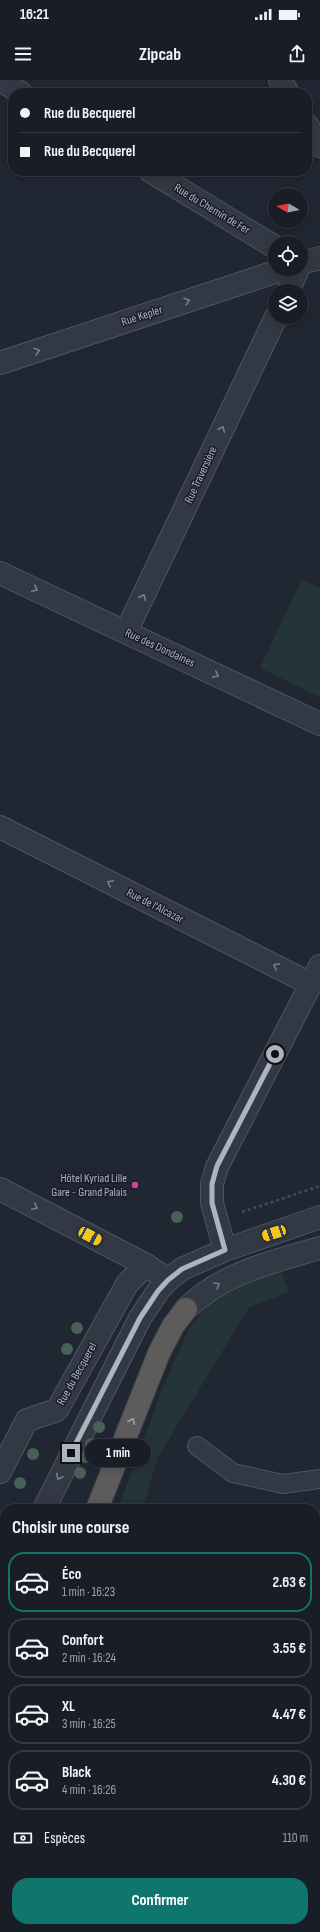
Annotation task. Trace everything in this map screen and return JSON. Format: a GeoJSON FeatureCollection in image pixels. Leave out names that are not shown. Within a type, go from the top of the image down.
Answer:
{"type":"FeatureCollection","features":[{"type":"Feature","properties":{"kind":"highway"},"geometry":{"type":"LineString","coordinates":[[99,1504],[159,1353],[173,1326],[186,1309]]}},
{"type":"Feature","properties":{"kind":"street"},"geometry":{"type":"LineString","coordinates":[[0,80],[13,88]]}},
{"type":"Feature","properties":{"kind":"street"},"geometry":{"type":"LineString","coordinates":[[312,133],[320,146]]}},
{"type":"Feature","properties":{"kind":"street","name":"Rue du Chemin de Fer"},"geometry":{"type":"LineString","coordinates":[[158,176],[268,243]]}},
{"type":"Feature","properties":{"kind":"street"},"geometry":{"type":"LineString","coordinates":[[308,261],[320,258]]}},
{"type":"Feature","properties":{"kind":"street","name":"Rue Kepler"},"geometry":{"type":"LineString","coordinates":[[0,363],[268,274]]}},
{"type":"Feature","properties":{"kind":"street","name":"Rue Traversière"},"geometry":{"type":"LineString","coordinates":[[126,632],[273,324]]}},
{"type":"Feature","properties":{"kind":"street","name":"Rue des Dondaines"},"geometry":{"type":"LineString","coordinates":[[0,573],[320,724]]}},
{"type":"Feature","properties":{"kind":"street","name":"Rue de l'Alcazar"},"geometry":{"type":"LineString","coordinates":[[0,827],[316,975]]}},
{"type":"Feature","properties":{"kind":"street"},"geometry":{"type":"LineString","coordinates":[[225,1250],[212,1203],[212,1184],[217,1166],[316,975]]}},
{"type":"Feature","properties":{"kind":"street"},"geometry":{"type":"LineString","coordinates":[[0,1189],[146,1265],[168,1280]]}},
{"type":"Feature","properties":{"kind":"street"},"geometry":{"type":"LineString","coordinates":[[47,1504],[140,1318],[148,1305],[168,1280],[182,1269],[225,1250],[320,1217]]}},
{"type":"Feature","properties":{"kind":"street"},"geometry":{"type":"LineString","coordinates":[[186,1309],[200,1296],[233,1276],[320,1248]]}},
{"type":"Feature","properties":{"kind":"street","name":"Rue du Becquerel"},"geometry":{"type":"LineString","coordinates":[[0,1472],[27,1420],[57,1410],[127,1284],[146,1265]]}},
{"type":"Feature","properties":{"kind":"lane"},"geometry":{"type":"LineString","coordinates":[[197,1446],[233,1473],[283,1484],[320,1479]]}},
{"type":"Feature","properties":{"kind":"shaded area"},"geometry":{"type":"Polygon","coordinates":[[[302,579],[320,588],[320,697],[260,668],[302,579]]]}},
{"type":"Feature","properties":{"kind":"shaded area"},"geometry":{"type":"Polygon","coordinates":[[[281,1271],[289,1292],[249,1307],[157,1459],[144,1504],[120,1504],[162,1390],[189,1328],[208,1305],[237,1286],[281,1271]]]}},
{"type":"Feature","properties":{"kind":"place","name":"Hôtel Kyriad Lille Gare - Grand Palais"},"geometry":{"type":"Point","coordinates":[135,1185]}},
{"type":"Feature","properties":{"kind":"route"},"geometry":{"type":"LineString","coordinates":[[71,1453],[140,1318],[158,1291],[168,1280],[182,1269],[225,1250],[212,1203],[212,1184],[217,1166],[275,1054]]}}]}
